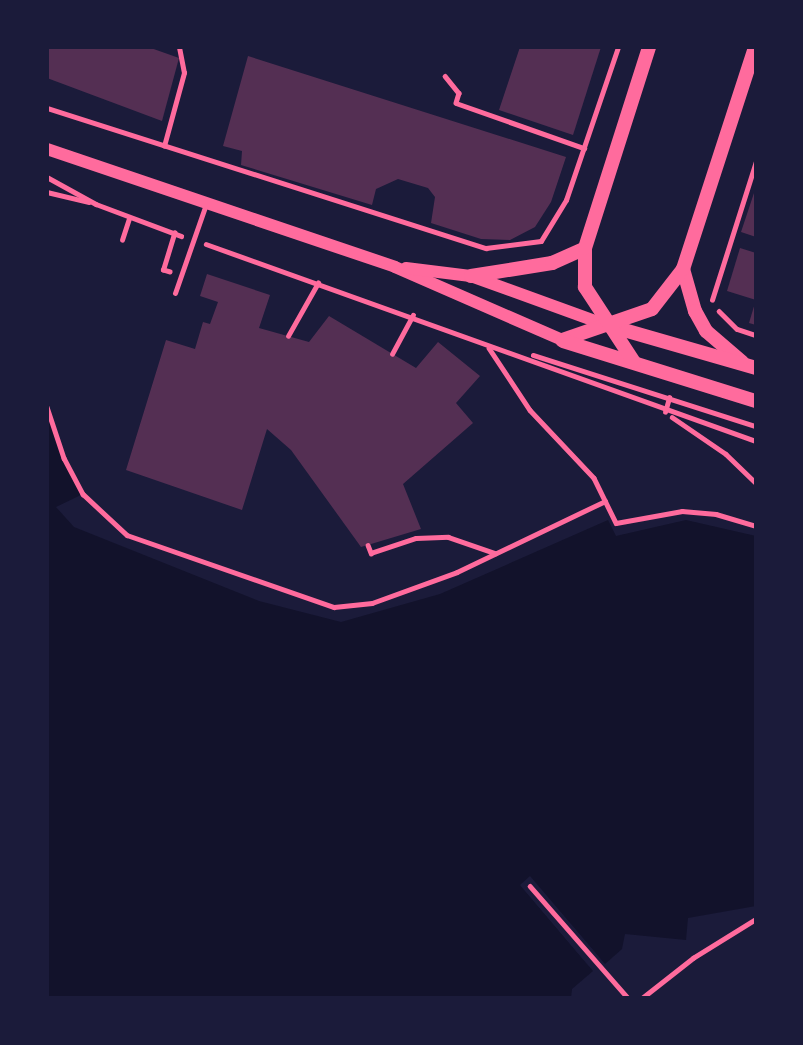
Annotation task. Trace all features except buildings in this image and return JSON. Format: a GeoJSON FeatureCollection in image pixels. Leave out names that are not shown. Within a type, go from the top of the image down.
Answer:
{"type":"FeatureCollection","features":[{"type":"Feature","properties":{"kind":"main road"},"geometry":{"type":"LineString","coordinates":[[634,362],[585,287],[584,248],[649,47]]}},
{"type":"Feature","properties":{"kind":"main road"},"geometry":{"type":"LineString","coordinates":[[562,340],[652,309],[683,268],[755,47]]}},
{"type":"Feature","properties":{"kind":"main road"},"geometry":{"type":"LineString","coordinates":[[471,276],[552,264],[584,248]]}},
{"type":"Feature","properties":{"kind":"main road"},"geometry":{"type":"LineString","coordinates":[[683,268],[695,312],[706,331],[750,366]]}},
{"type":"Feature","properties":{"kind":"main road"},"geometry":{"type":"LineString","coordinates":[[608,326],[750,366]]}},
{"type":"Feature","properties":{"kind":"main road"},"geometry":{"type":"LineString","coordinates":[[562,340],[756,401]]}},
{"type":"Feature","properties":{"kind":"street"},"geometry":{"type":"LineString","coordinates":[[47,149],[207,201],[395,267],[562,340]]}},
{"type":"Feature","properties":{"kind":"street"},"geometry":{"type":"LineString","coordinates":[[395,267],[471,276],[608,326]]}},
{"type":"Feature","properties":{"kind":"lane"},"geometry":{"type":"LineString","coordinates":[[175,293],[207,201]]}},
{"type":"Feature","properties":{"kind":"path"},"geometry":{"type":"LineString","coordinates":[[164,146],[184,73],[179,47]]}},
{"type":"Feature","properties":{"kind":"path"},"geometry":{"type":"LineString","coordinates":[[47,108],[486,248],[541,241],[566,200],[618,47]]}},
{"type":"Feature","properties":{"kind":"path"},"geometry":{"type":"LineString","coordinates":[[445,76],[459,93],[456,103],[584,148]]}},
{"type":"Feature","properties":{"kind":"path"},"geometry":{"type":"LineString","coordinates":[[756,161],[711,303],[737,329],[756,335]]}},
{"type":"Feature","properties":{"kind":"path"},"geometry":{"type":"LineString","coordinates":[[47,177],[96,204],[129,218],[413,315],[488,347],[665,412],[756,442]]}},
{"type":"Feature","properties":{"kind":"path"},"geometry":{"type":"LineString","coordinates":[[47,192],[96,204]]}},
{"type":"Feature","properties":{"kind":"path"},"geometry":{"type":"LineString","coordinates":[[122,240],[129,218]]}},
{"type":"Feature","properties":{"kind":"path"},"geometry":{"type":"LineString","coordinates":[[168,254],[174,233]]}},
{"type":"Feature","properties":{"kind":"path"},"geometry":{"type":"LineString","coordinates":[[288,336],[317,282]]}},
{"type":"Feature","properties":{"kind":"path"},"geometry":{"type":"LineString","coordinates":[[392,354],[413,315]]}},
{"type":"Feature","properties":{"kind":"path"},"geometry":{"type":"LineString","coordinates":[[488,347],[530,410],[594,478],[616,523],[682,511],[716,514],[756,526]]}},
{"type":"Feature","properties":{"kind":"path"},"geometry":{"type":"LineString","coordinates":[[526,360],[533,355],[756,426]]}},
{"type":"Feature","properties":{"kind":"path"},"geometry":{"type":"LineString","coordinates":[[665,412],[669,398]]}},
{"type":"Feature","properties":{"kind":"path"},"geometry":{"type":"LineString","coordinates":[[47,407],[64,458],[83,494],[128,536],[334,607],[372,603],[496,553],[605,501]]}},
{"type":"Feature","properties":{"kind":"path"},"geometry":{"type":"LineString","coordinates":[[665,412],[726,454],[756,483]]}},
{"type":"Feature","properties":{"kind":"path"},"geometry":{"type":"LineString","coordinates":[[368,545],[371,553],[416,538],[448,537],[496,553]]}},
{"type":"Feature","properties":{"kind":"path"},"geometry":{"type":"LineString","coordinates":[[530,886],[628,998]]}},
{"type":"Feature","properties":{"kind":"path"},"geometry":{"type":"LineString","coordinates":[[642,998],[693,958],[756,919]]}},
{"type":"Feature","properties":{"kind":"shaded area"},"geometry":{"type":"Polygon","coordinates":[[[47,407],[64,458],[83,494],[56,507],[74,527],[259,601],[341,622],[440,594],[608,520],[616,536],[686,520],[756,536],[756,906],[688,918],[686,940],[625,934],[622,949],[605,964],[530,877],[521,886],[593,971],[572,989],[571,998],[47,998],[47,407]]]}},
{"type":"Feature","properties":{"kind":"pier"},"geometry":{"type":"Polygon","coordinates":[[[530,876],[605,964],[530,881],[525,886],[593,971],[520,885],[530,876]]]}}]}
